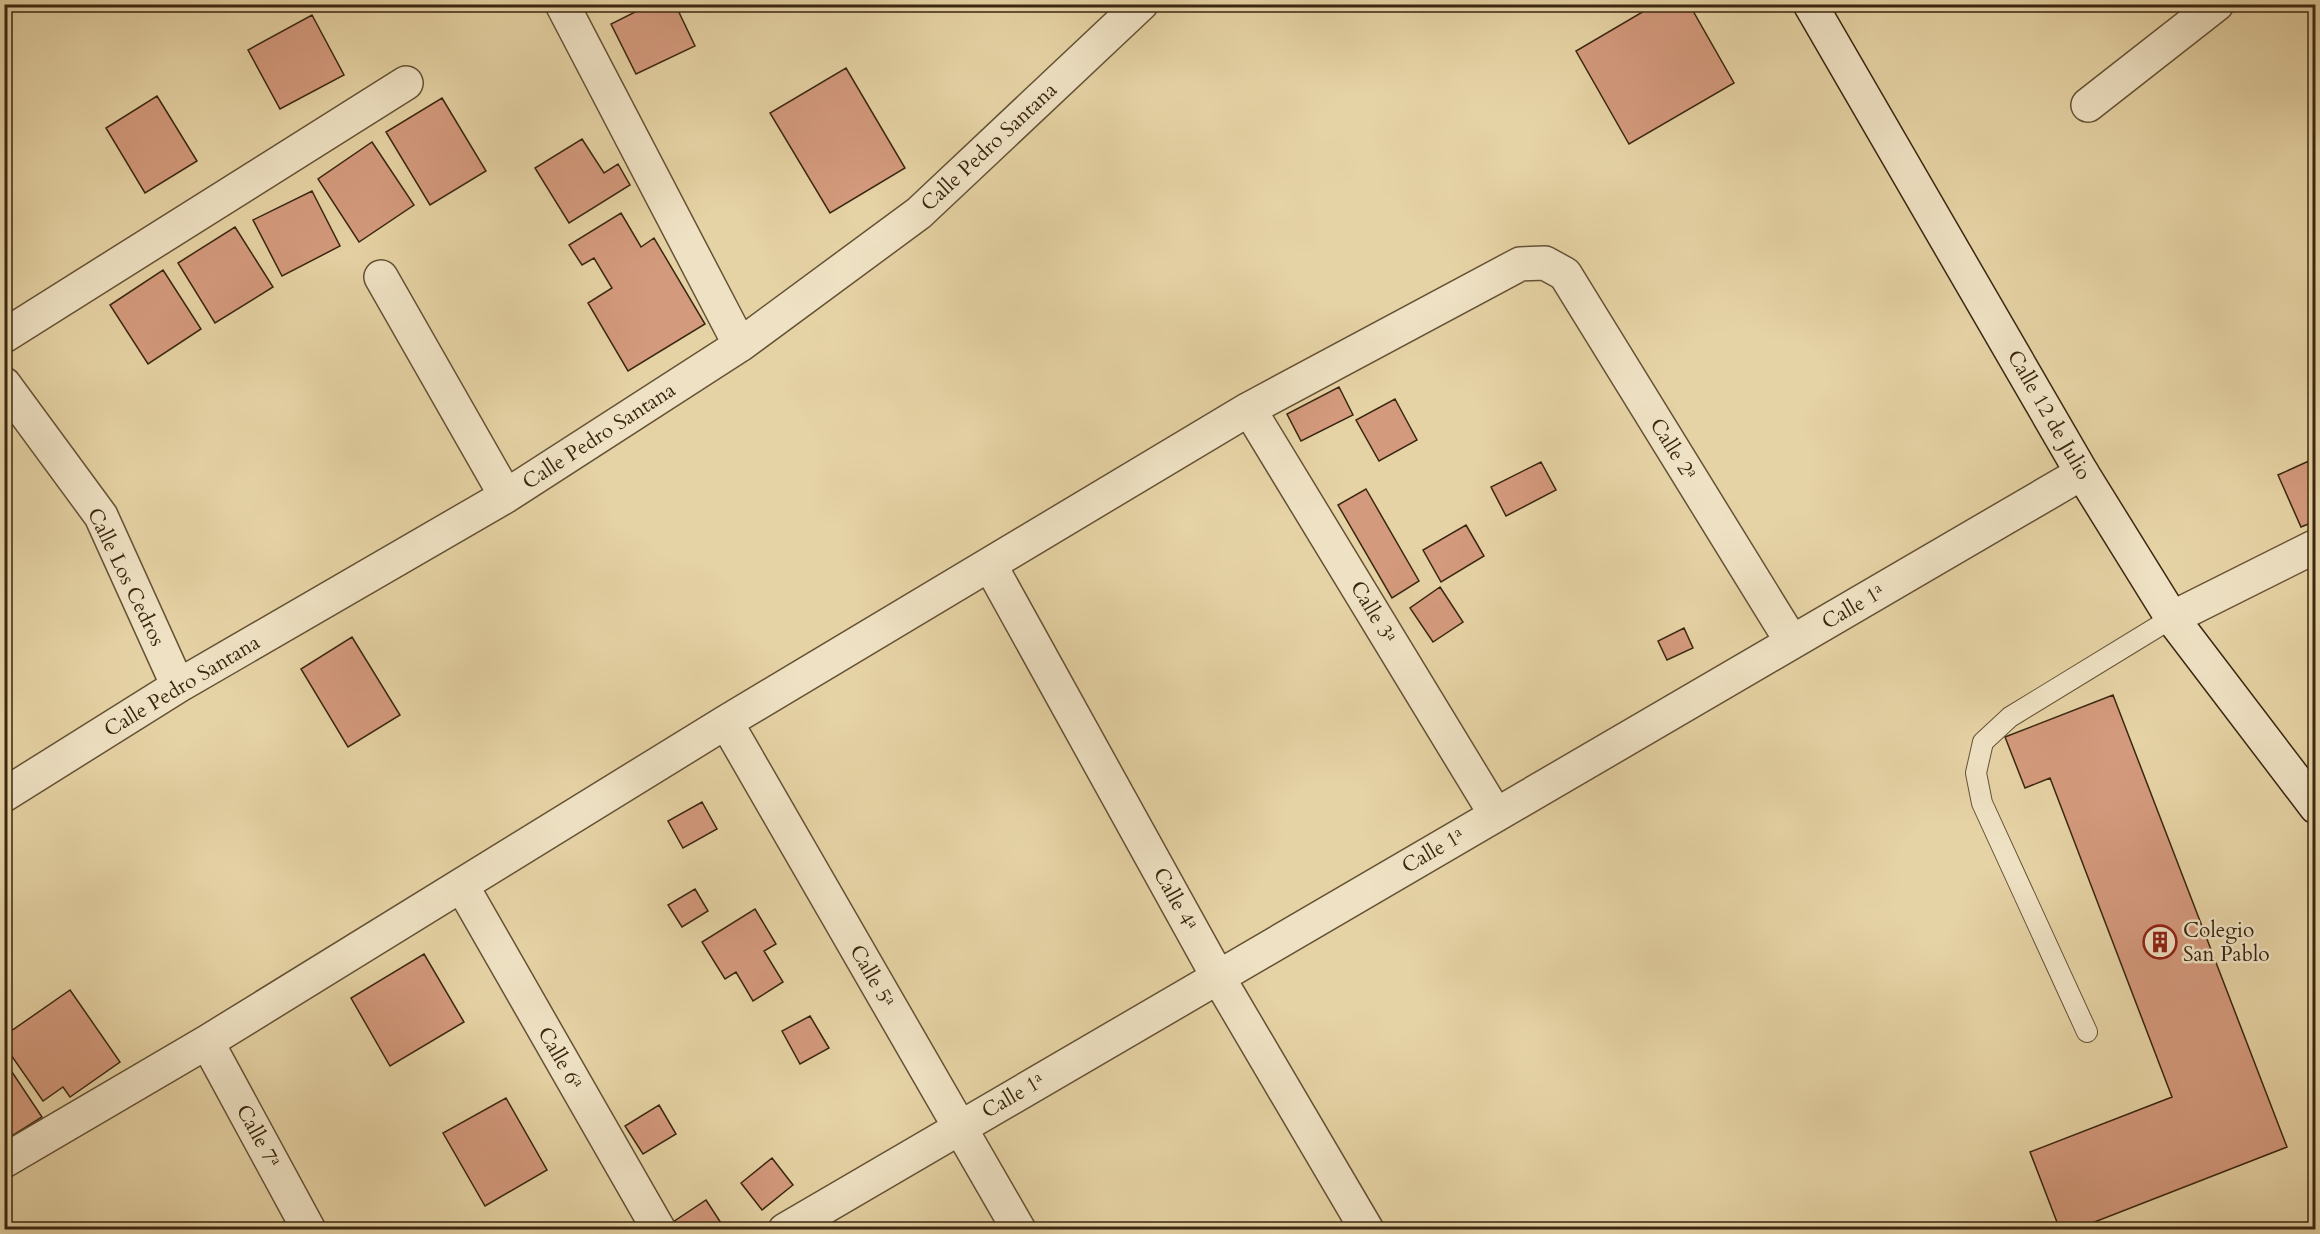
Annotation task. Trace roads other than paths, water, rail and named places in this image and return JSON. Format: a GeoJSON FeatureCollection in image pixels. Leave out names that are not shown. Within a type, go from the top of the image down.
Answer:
{"type":"FeatureCollection","features":[{"type":"Feature","properties":{"kind":"street"},"geometry":{"type":"LineString","coordinates":[[562,4],[740,345]]}},
{"type":"Feature","properties":{"kind":"street","name":"Calle Pedro Santana"},"geometry":{"type":"LineString","coordinates":[[4,795],[178,686],[506,496],[740,345],[919,213],[1141,4]]}},
{"type":"Feature","properties":{"kind":"street","name":"Calle 12 de Julio"},"geometry":{"type":"LineString","coordinates":[[1810,4],[2082,474],[2172,618],[2316,807]]}},
{"type":"Feature","properties":{"kind":"street"},"geometry":{"type":"LineString","coordinates":[[2088,105],[2217,4]]}},
{"type":"Feature","properties":{"kind":"street"},"geometry":{"type":"LineString","coordinates":[[4,336],[406,83]]}},
{"type":"Feature","properties":{"kind":"street","name":"Calle 2ª"},"geometry":{"type":"LineString","coordinates":[[1249,409],[1520,264],[1545,263],[1564,274],[1792,642]]}},
{"type":"Feature","properties":{"kind":"street"},"geometry":{"type":"LineString","coordinates":[[381,277],[506,496]]}},
{"type":"Feature","properties":{"kind":"street","name":"Calle Los Cedros"},"geometry":{"type":"LineString","coordinates":[[4,384],[101,516],[178,686]]}},
{"type":"Feature","properties":{"kind":"street"},"geometry":{"type":"LineString","coordinates":[[4,1161],[207,1042],[726,722],[1249,409]]}},
{"type":"Feature","properties":{"kind":"street","name":"Calle 3ª"},"geometry":{"type":"LineString","coordinates":[[1249,409],[1496,814]]}},
{"type":"Feature","properties":{"kind":"street","name":"Calle 1ª"},"geometry":{"type":"LineString","coordinates":[[785,1230],[2082,474]]}},
{"type":"Feature","properties":{"kind":"street"},"geometry":{"type":"LineString","coordinates":[[2172,618],[2316,546]]}},
{"type":"Feature","properties":{"kind":"street","name":"Calle 4ª"},"geometry":{"type":"LineString","coordinates":[[990,565],[1218,977],[1367,1230]]}},
{"type":"Feature","properties":{"kind":"street","name":"Calle 5ª"},"geometry":{"type":"LineString","coordinates":[[726,722],[1019,1230]]}},
{"type":"Feature","properties":{"kind":"street","name":"Calle 6ª"},"geometry":{"type":"LineString","coordinates":[[462,886],[659,1230]]}},
{"type":"Feature","properties":{"kind":"street","name":"Calle 7ª"},"geometry":{"type":"LineString","coordinates":[[207,1042],[309,1230]]}},
{"type":"Feature","properties":{"kind":"lane"},"geometry":{"type":"LineString","coordinates":[[2087,1032],[1982,804],[1976,773],[1983,742],[2010,717],[2172,618]]}},
{"type":"Feature","properties":{"kind":"place","name":"Colegio San Pablo"},"geometry":{"type":"Point","coordinates":[2160,942]}}]}
